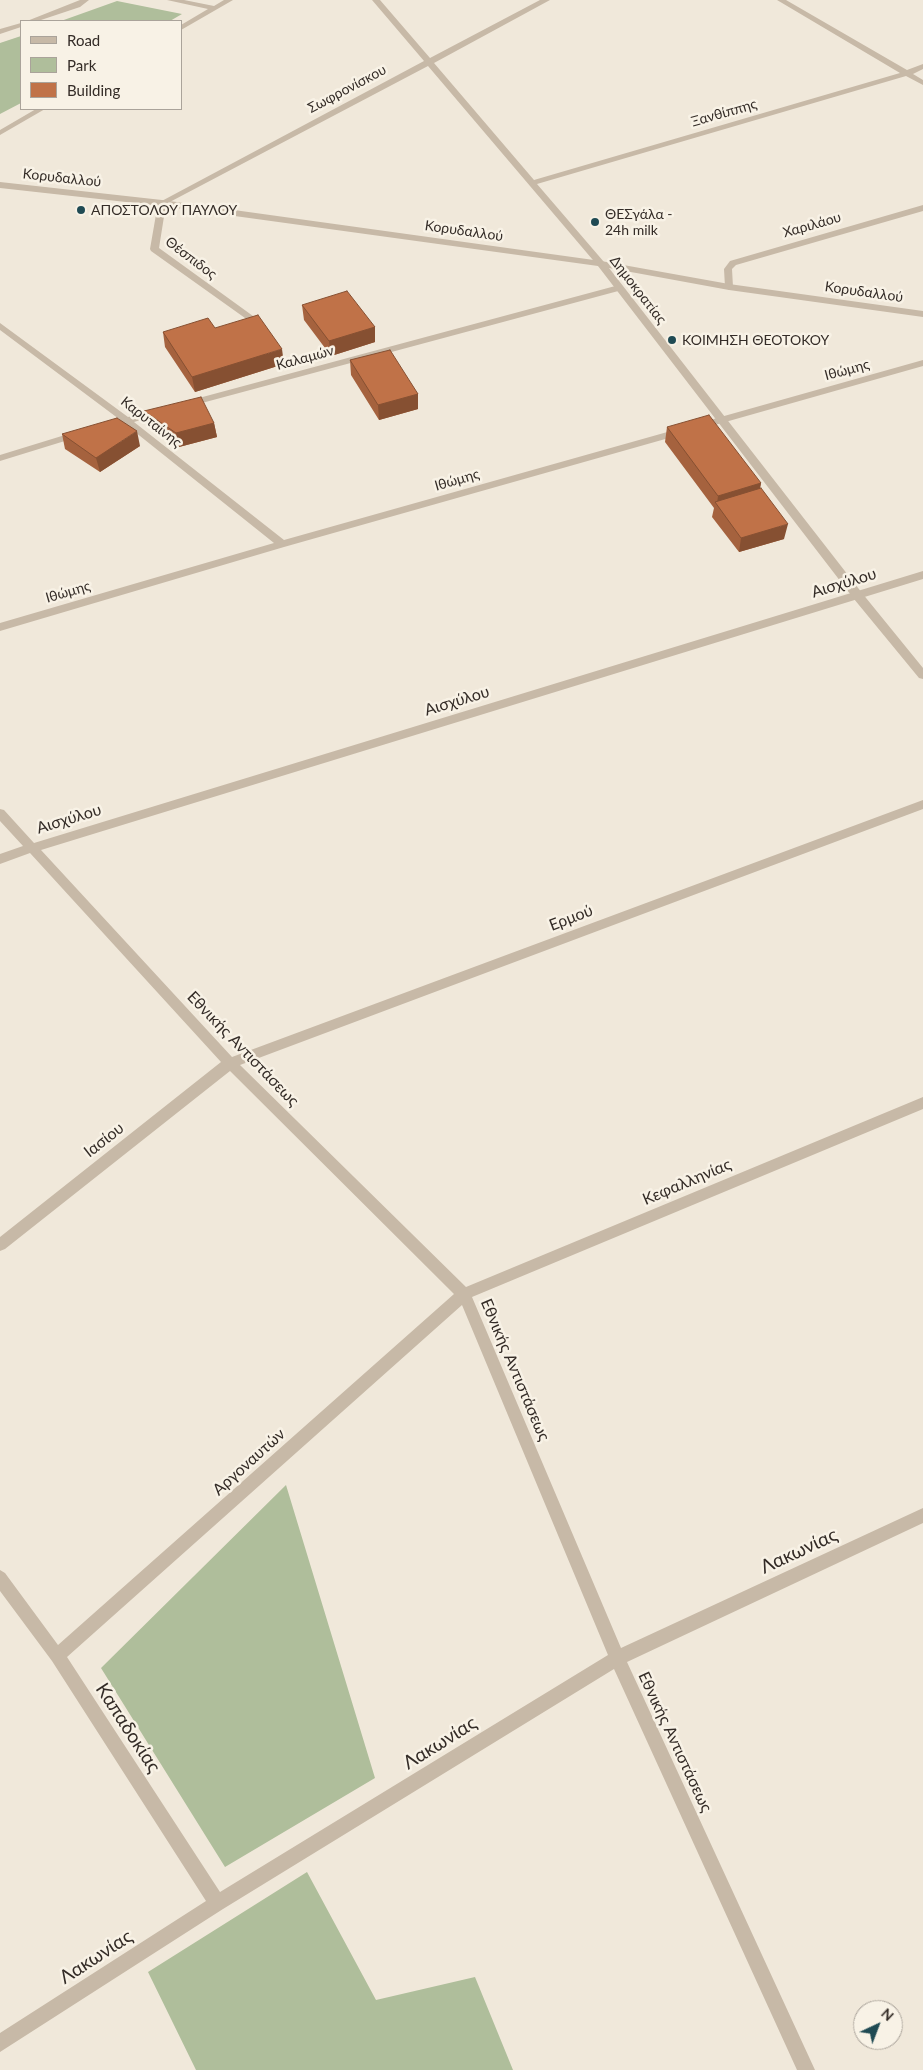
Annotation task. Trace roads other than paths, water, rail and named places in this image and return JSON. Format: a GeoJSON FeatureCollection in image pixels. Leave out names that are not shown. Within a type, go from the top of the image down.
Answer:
{"type":"FeatureCollection","features":[{"type":"Feature","properties":{"kind":"street"},"geometry":{"type":"LineString","coordinates":[[34,20],[77,5],[85,0]]}},
{"type":"Feature","properties":{"kind":"street"},"geometry":{"type":"LineString","coordinates":[[171,0],[216,8]]}},
{"type":"Feature","properties":{"kind":"street"},"geometry":{"type":"LineString","coordinates":[[182,27],[229,0]]}},
{"type":"Feature","properties":{"kind":"street","name":"Δημοκρατίας"},"geometry":{"type":"LineString","coordinates":[[376,0],[601,264],[858,596],[923,675]]}},
{"type":"Feature","properties":{"kind":"street","name":"Σωφρονίσκου"},"geometry":{"type":"LineString","coordinates":[[162,203],[546,0]]}},
{"type":"Feature","properties":{"kind":"street"},"geometry":{"type":"LineString","coordinates":[[780,0],[923,83]]}},
{"type":"Feature","properties":{"kind":"street"},"geometry":{"type":"LineString","coordinates":[[0,32],[20,25]]}},
{"type":"Feature","properties":{"kind":"street","name":"Ξανθίππης"},"geometry":{"type":"LineString","coordinates":[[532,183],[908,73],[923,66]]}},
{"type":"Feature","properties":{"kind":"street"},"geometry":{"type":"LineString","coordinates":[[0,133],[39,110]]}},
{"type":"Feature","properties":{"kind":"street","name":"Κορυδαλλού"},"geometry":{"type":"LineString","coordinates":[[0,185],[162,203],[601,264],[729,287],[923,314]]}},
{"type":"Feature","properties":{"kind":"street","name":"Θέσπιδος"},"geometry":{"type":"LineString","coordinates":[[162,203],[154,249],[248,316]]}},
{"type":"Feature","properties":{"kind":"street","name":"Χαριλάου"},"geometry":{"type":"LineString","coordinates":[[729,287],[728,269],[733,264],[757,255],[923,208]]}},
{"type":"Feature","properties":{"kind":"street","name":"Καλαμών"},"geometry":{"type":"LineString","coordinates":[[0,458],[126,420],[619,288]]}},
{"type":"Feature","properties":{"kind":"street","name":"Καρυταίνης"},"geometry":{"type":"LineString","coordinates":[[0,326],[5,335],[126,420],[282,544]]}},
{"type":"Feature","properties":{"kind":"street","name":"Ιθώμης"},"geometry":{"type":"LineString","coordinates":[[0,627],[282,544],[923,363]]}},
{"type":"Feature","properties":{"kind":"street","name":"Αισχύλου"},"geometry":{"type":"LineString","coordinates":[[0,858],[923,575]]}},
{"type":"Feature","properties":{"kind":"street","name":"Ερμού"},"geometry":{"type":"LineString","coordinates":[[230,1064],[923,804]]}},
{"type":"Feature","properties":{"kind":"street","name":"Εθνικής Αντιστάσεως"},"geometry":{"type":"LineString","coordinates":[[0,813],[230,1064],[464,1294],[617,1658],[806,2070]]}},
{"type":"Feature","properties":{"kind":"street","name":"Ιασίου"},"geometry":{"type":"LineString","coordinates":[[0,1245],[230,1064]]}},
{"type":"Feature","properties":{"kind":"street","name":"Κεφαλληνίας"},"geometry":{"type":"LineString","coordinates":[[464,1294],[923,1103]]}},
{"type":"Feature","properties":{"kind":"street","name":"Αργοναυτών"},"geometry":{"type":"LineString","coordinates":[[57,1656],[464,1294]]}},
{"type":"Feature","properties":{"kind":"street","name":"Λακωνίας"},"geometry":{"type":"LineString","coordinates":[[0,2043],[217,1904],[617,1658],[923,1515]]}},
{"type":"Feature","properties":{"kind":"street","name":"Καπαδοκίας"},"geometry":{"type":"LineString","coordinates":[[0,1578],[57,1656],[217,1904]]}},
{"type":"Feature","properties":{"kind":"place","name":"ΑΠΟΣΤΟΛΟΥ ΠΑΥΛΟΥ"},"geometry":{"type":"Point","coordinates":[81,210]}},
{"type":"Feature","properties":{"kind":"place","name":"ΘΕΣγάλα - 24h milk"},"geometry":{"type":"Point","coordinates":[595,222]}},
{"type":"Feature","properties":{"kind":"place","name":"ΚΟΙΜΗΣΗ ΘΕΟΤΟΚΟΥ"},"geometry":{"type":"Point","coordinates":[672,340]}}]}
